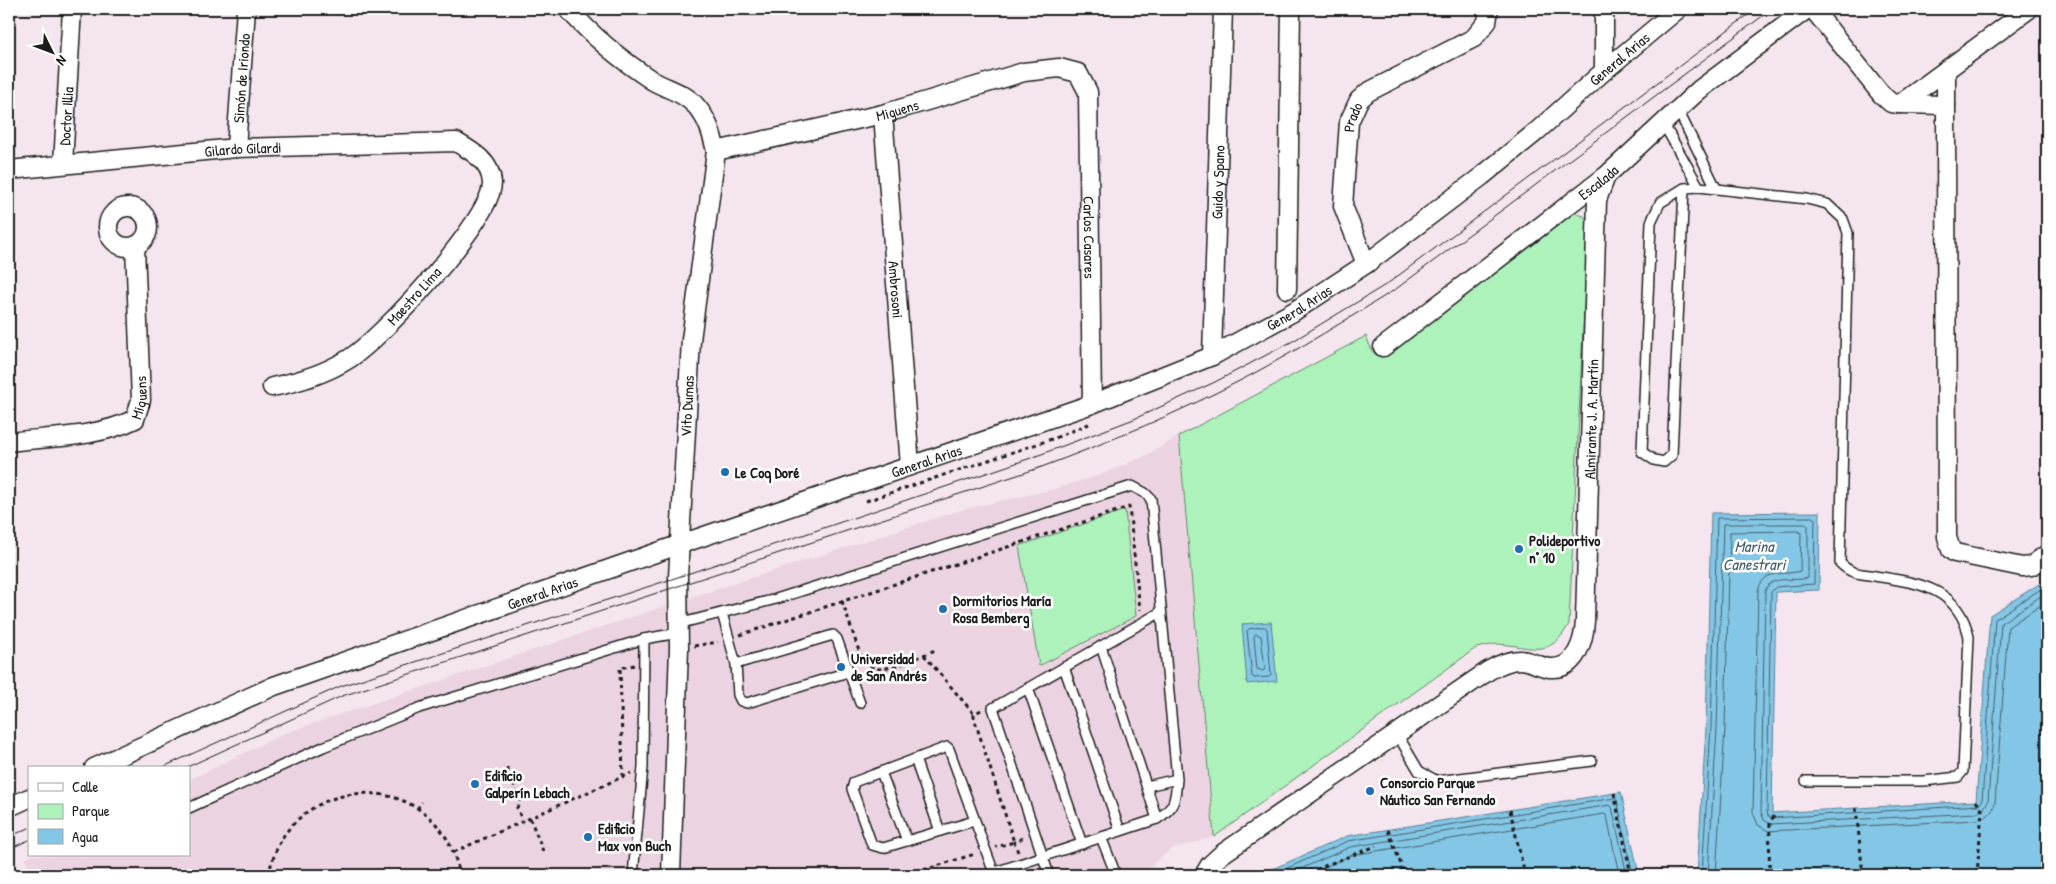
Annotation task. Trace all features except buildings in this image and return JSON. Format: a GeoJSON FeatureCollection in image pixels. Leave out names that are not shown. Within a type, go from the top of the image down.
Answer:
{"type":"FeatureCollection","features":[{"type":"Feature","properties":{"kind":"street","name":"Doctor Illia"},"geometry":{"type":"LineString","coordinates":[[64,164],[72,9]]}},
{"type":"Feature","properties":{"kind":"street","name":"Simón de Iriondo"},"geometry":{"type":"LineString","coordinates":[[236,148],[246,9]]}},
{"type":"Feature","properties":{"kind":"street","name":"Vito Dumas"},"geometry":{"type":"LineString","coordinates":[[568,9],[598,40],[620,58],[660,85],[678,92],[695,104],[706,118],[712,132],[716,151],[691,340],[678,576],[679,635],[671,875]]}},
{"type":"Feature","properties":{"kind":"street","name":"Guido y Spano"},"geometry":{"type":"LineString","coordinates":[[1212,356],[1223,9]]}},
{"type":"Feature","properties":{"kind":"street"},"geometry":{"type":"LineString","coordinates":[[1287,289],[1291,9]]}},
{"type":"Feature","properties":{"kind":"street","name":"Prado"},"geometry":{"type":"LineString","coordinates":[[1366,264],[1343,206],[1349,122],[1359,100],[1368,92],[1474,38],[1486,22],[1489,9]]}},
{"type":"Feature","properties":{"kind":"street"},"geometry":{"type":"LineString","coordinates":[[1604,9],[1604,71]]}},
{"type":"Feature","properties":{"kind":"street","name":"General Arias"},"geometry":{"type":"LineString","coordinates":[[98,766],[274,686],[681,544],[1092,404],[1212,356],[1292,312],[1366,264],[1513,151],[1678,9]]}},
{"type":"Feature","properties":{"kind":"street","name":"Escalada"},"geometry":{"type":"LineString","coordinates":[[1383,347],[1606,176],[1699,90],[1807,9]]}},
{"type":"Feature","properties":{"kind":"street"},"geometry":{"type":"LineString","coordinates":[[1813,9],[1881,94],[1891,103],[1946,104]]}},
{"type":"Feature","properties":{"kind":"street"},"geometry":{"type":"LineString","coordinates":[[1900,104],[2029,9]]}},
{"type":"Feature","properties":{"kind":"street","name":"Miguens"},"geometry":{"type":"LineString","coordinates":[[716,151],[883,114],[1024,72],[1060,68],[1078,73]]}},
{"type":"Feature","properties":{"kind":"street"},"geometry":{"type":"LineString","coordinates":[[1946,70],[1948,537],[1951,550],[1955,553],[2022,567],[2031,566],[2047,554]]}},
{"type":"Feature","properties":{"kind":"street","name":"Carlos Casares"},"geometry":{"type":"LineString","coordinates":[[1078,73],[1088,92],[1092,404]]}},
{"type":"Feature","properties":{"kind":"street","name":"Ambrosoni"},"geometry":{"type":"LineString","coordinates":[[883,114],[910,466]]}},
{"type":"Feature","properties":{"kind":"street","name":"Gilardo Gilardi"},"geometry":{"type":"LineString","coordinates":[[9,170],[236,148],[456,142],[476,153]]}},
{"type":"Feature","properties":{"kind":"street","name":"Maestro Lima"},"geometry":{"type":"LineString","coordinates":[[272,387],[300,381],[348,360],[389,326],[437,272],[482,212],[490,198],[492,182],[488,167],[476,153]]}},
{"type":"Feature","properties":{"kind":"street","name":"Almirante J. A. Martín"},"geometry":{"type":"LineString","coordinates":[[1397,734],[1500,664],[1522,660],[1550,668],[1563,666],[1572,660],[1584,636],[1597,200],[1606,176]]}},
{"type":"Feature","properties":{"kind":"street","name":"Miguens"},"geometry":{"type":"LineString","coordinates":[[9,442],[97,432],[118,428],[135,419],[141,400],[135,246]]}},
{"type":"Feature","properties":{"kind":"street"},"geometry":{"type":"LineString","coordinates":[[1204,875],[1210,865],[1222,854],[1397,734]]}},
{"type":"Feature","properties":{"kind":"street"},"geometry":{"type":"LineString","coordinates":[[9,807],[28,798]]}},
{"type":"Feature","properties":{"kind":"lane"},"geometry":{"type":"LineString","coordinates":[[1678,110],[1716,188]]}},
{"type":"Feature","properties":{"kind":"lane"},"geometry":{"type":"LineString","coordinates":[[1663,123],[1699,187]]}},
{"type":"Feature","properties":{"kind":"lane"},"geometry":{"type":"LineString","coordinates":[[1684,188],[1672,455],[1664,462],[1654,460],[1642,452],[1651,222],[1660,203],[1684,188],[1699,187],[1807,199],[1827,204],[1843,218],[1848,233],[1840,563],[1849,572],[1918,583],[1940,592],[1966,620],[1969,637],[1963,771],[1958,777],[1924,781],[1806,781]]}},
{"type":"Feature","properties":{"kind":"lane"},"geometry":{"type":"LineString","coordinates":[[190,808],[323,747],[419,708],[644,639],[679,635],[722,613],[776,599],[1132,486],[1145,492],[1151,499],[1177,779],[1175,802],[1168,812],[1157,819],[990,874],[985,851],[950,749],[947,747],[854,782],[852,789],[872,846],[883,848],[974,821]]}},
{"type":"Feature","properties":{"kind":"lane"},"geometry":{"type":"LineString","coordinates":[[1049,875],[993,708],[1161,612]]}},
{"type":"Feature","properties":{"kind":"lane"},"geometry":{"type":"LineString","coordinates":[[722,613],[736,664],[738,695],[741,701],[747,703],[848,672]]}},
{"type":"Feature","properties":{"kind":"lane"},"geometry":{"type":"LineString","coordinates":[[736,664],[833,635],[837,639],[860,704]]}},
{"type":"Feature","properties":{"kind":"lane"},"geometry":{"type":"LineString","coordinates":[[633,875],[643,767],[644,639]]}},
{"type":"Feature","properties":{"kind":"lane"},"geometry":{"type":"LineString","coordinates":[[1101,646],[1157,819]]}},
{"type":"Feature","properties":{"kind":"lane"},"geometry":{"type":"LineString","coordinates":[[1064,668],[1120,831]]}},
{"type":"Feature","properties":{"kind":"lane"},"geometry":{"type":"LineString","coordinates":[[1028,688],[1082,844]]}},
{"type":"Feature","properties":{"kind":"lane"},"geometry":{"type":"LineString","coordinates":[[1397,734],[1419,771],[1437,781],[1592,761]]}},
{"type":"Feature","properties":{"kind":"lane"},"geometry":{"type":"LineString","coordinates":[[915,759],[940,831]]}},
{"type":"Feature","properties":{"kind":"lane"},"geometry":{"type":"LineString","coordinates":[[881,772],[907,841]]}},
{"type":"Feature","properties":{"kind":"lane"},"geometry":{"type":"LineString","coordinates":[[1147,786],[1177,779]]}},
{"type":"Feature","properties":{"kind":"lane"},"geometry":{"type":"LineString","coordinates":[[1101,837],[1116,875]]}},
{"type":"Feature","properties":{"kind":"path"},"geometry":{"type":"LineString","coordinates":[[679,635],[714,643],[1130,507],[1141,617]]}},
{"type":"Feature","properties":{"kind":"path"},"geometry":{"type":"LineString","coordinates":[[842,601],[861,657],[866,664],[874,669],[888,668],[935,650]]}},
{"type":"Feature","properties":{"kind":"path"},"geometry":{"type":"LineString","coordinates":[[924,655],[974,714],[1022,864]]}},
{"type":"Feature","properties":{"kind":"path"},"geometry":{"type":"LineString","coordinates":[[623,776],[620,668],[644,663]]}},
{"type":"Feature","properties":{"kind":"path"},"geometry":{"type":"LineString","coordinates":[[974,714],[983,709]]}},
{"type":"Feature","properties":{"kind":"path"},"geometry":{"type":"LineString","coordinates":[[454,852],[643,767]]}},
{"type":"Feature","properties":{"kind":"path"},"geometry":{"type":"LineString","coordinates":[[508,768],[520,800],[517,808],[522,820]]}},
{"type":"Feature","properties":{"kind":"path"},"geometry":{"type":"LineString","coordinates":[[268,875],[274,853],[287,831],[305,812],[327,800],[351,793],[377,793],[401,799],[423,812],[441,830],[454,852],[460,875]]}},
{"type":"Feature","properties":{"kind":"path"},"geometry":{"type":"LineString","coordinates":[[1614,793],[1631,875]]}},
{"type":"Feature","properties":{"kind":"path"},"geometry":{"type":"LineString","coordinates":[[1976,801],[1982,810],[1977,875]]}},
{"type":"Feature","properties":{"kind":"path"},"geometry":{"type":"LineString","coordinates":[[417,809],[422,802]]}},
{"type":"Feature","properties":{"kind":"path"},"geometry":{"type":"LineString","coordinates":[[1856,808],[1863,875]]}},
{"type":"Feature","properties":{"kind":"path"},"geometry":{"type":"LineString","coordinates":[[1510,810],[1526,875]]}},
{"type":"Feature","properties":{"kind":"path"},"geometry":{"type":"LineString","coordinates":[[1769,875],[1770,822],[1776,813]]}},
{"type":"Feature","properties":{"kind":"path"},"geometry":{"type":"LineString","coordinates":[[530,818],[543,851]]}},
{"type":"Feature","properties":{"kind":"path"},"geometry":{"type":"LineString","coordinates":[[1388,830],[1405,875]]}},
{"type":"Feature","properties":{"kind":"path"},"geometry":{"type":"LineString","coordinates":[[908,875],[1014,842],[1035,833]]}},
{"type":"Feature","properties":{"kind":"path"},"geometry":{"type":"LineString","coordinates":[[1301,875],[1376,846]]}},
{"type":"Feature","properties":{"kind":"path"},"geometry":{"type":"LineString","coordinates":[[1270,871],[1272,875]]}},
{"type":"Feature","properties":{"kind":"shaded area","name":"Universidad de San Andrés"},"geometry":{"type":"Polygon","coordinates":[[[1179,436],[1214,837],[1171,849],[1140,875],[32,875],[25,859],[30,856],[190,856],[190,780],[285,733],[680,601],[964,509],[1051,490],[1100,475],[1143,457],[1179,436]]]}},
{"type":"Feature","properties":{"kind":"green space"},"geometry":{"type":"Polygon","coordinates":[[[1574,213],[1584,216],[1588,225],[1569,624],[1555,643],[1547,647],[1530,648],[1493,644],[1476,648],[1214,837],[1179,436],[1366,336],[1372,351],[1379,357],[1388,356],[1574,213]]]}},
{"type":"Feature","properties":{"kind":"green space"},"geometry":{"type":"Polygon","coordinates":[[[1125,510],[1136,616],[1039,666],[1019,546],[1125,510]]]}},
{"type":"Feature","properties":{"kind":"water","name":"Marina Canestrari"},"geometry":{"type":"Polygon","coordinates":[[[1820,512],[1819,590],[1776,592],[1772,813],[1976,801],[1990,615],[2047,579],[2047,875],[1697,875],[1706,728],[1711,513],[1820,512]]]}},
{"type":"Feature","properties":{"kind":"water"},"geometry":{"type":"Polygon","coordinates":[[[1271,622],[1277,681],[1247,684],[1242,624],[1271,622]]]}},
{"type":"Feature","properties":{"kind":"water"},"geometry":{"type":"Polygon","coordinates":[[[1621,792],[1639,875],[1259,875],[1347,836],[1621,792]]]}},
{"type":"Feature","properties":{"kind":"tram line"},"geometry":{"type":"LineString","coordinates":[[165,766],[341,686],[678,577],[1031,458],[1134,419],[1215,382],[1293,341],[1387,284],[1756,9]]}},
{"type":"Feature","properties":{"kind":"tram line"},"geometry":{"type":"LineString","coordinates":[[189,766],[342,696],[1039,468],[1119,437],[1198,402],[1286,355],[1396,289],[1772,9]]}},
{"type":"Feature","properties":{"kind":"tram line"},"geometry":{"type":"LineString","coordinates":[[9,837],[28,828]]}},
{"type":"Feature","properties":{"kind":"tram line"},"geometry":{"type":"LineString","coordinates":[[9,849],[28,840]]}},
{"type":"Feature","properties":{"kind":"place","name":"Le Coq Doré"},"geometry":{"type":"Point","coordinates":[725,472]}},
{"type":"Feature","properties":{"kind":"place","name":"Polideportivo n° 10"},"geometry":{"type":"Point","coordinates":[1519,549]}},
{"type":"Feature","properties":{"kind":"place","name":"Dormitorios María Rosa Bemberg"},"geometry":{"type":"Point","coordinates":[943,609]}},
{"type":"Feature","properties":{"kind":"place","name":"Universidad de San Andrés"},"geometry":{"type":"Point","coordinates":[841,667]}},
{"type":"Feature","properties":{"kind":"place","name":"Edificio Galperín Lebach"},"geometry":{"type":"Point","coordinates":[475,784]}},
{"type":"Feature","properties":{"kind":"place","name":"Consorcio Parque Náutico San Fernando"},"geometry":{"type":"Point","coordinates":[1370,791]}},
{"type":"Feature","properties":{"kind":"place","name":"Edificio Max von Buch"},"geometry":{"type":"Point","coordinates":[588,837]}}]}
